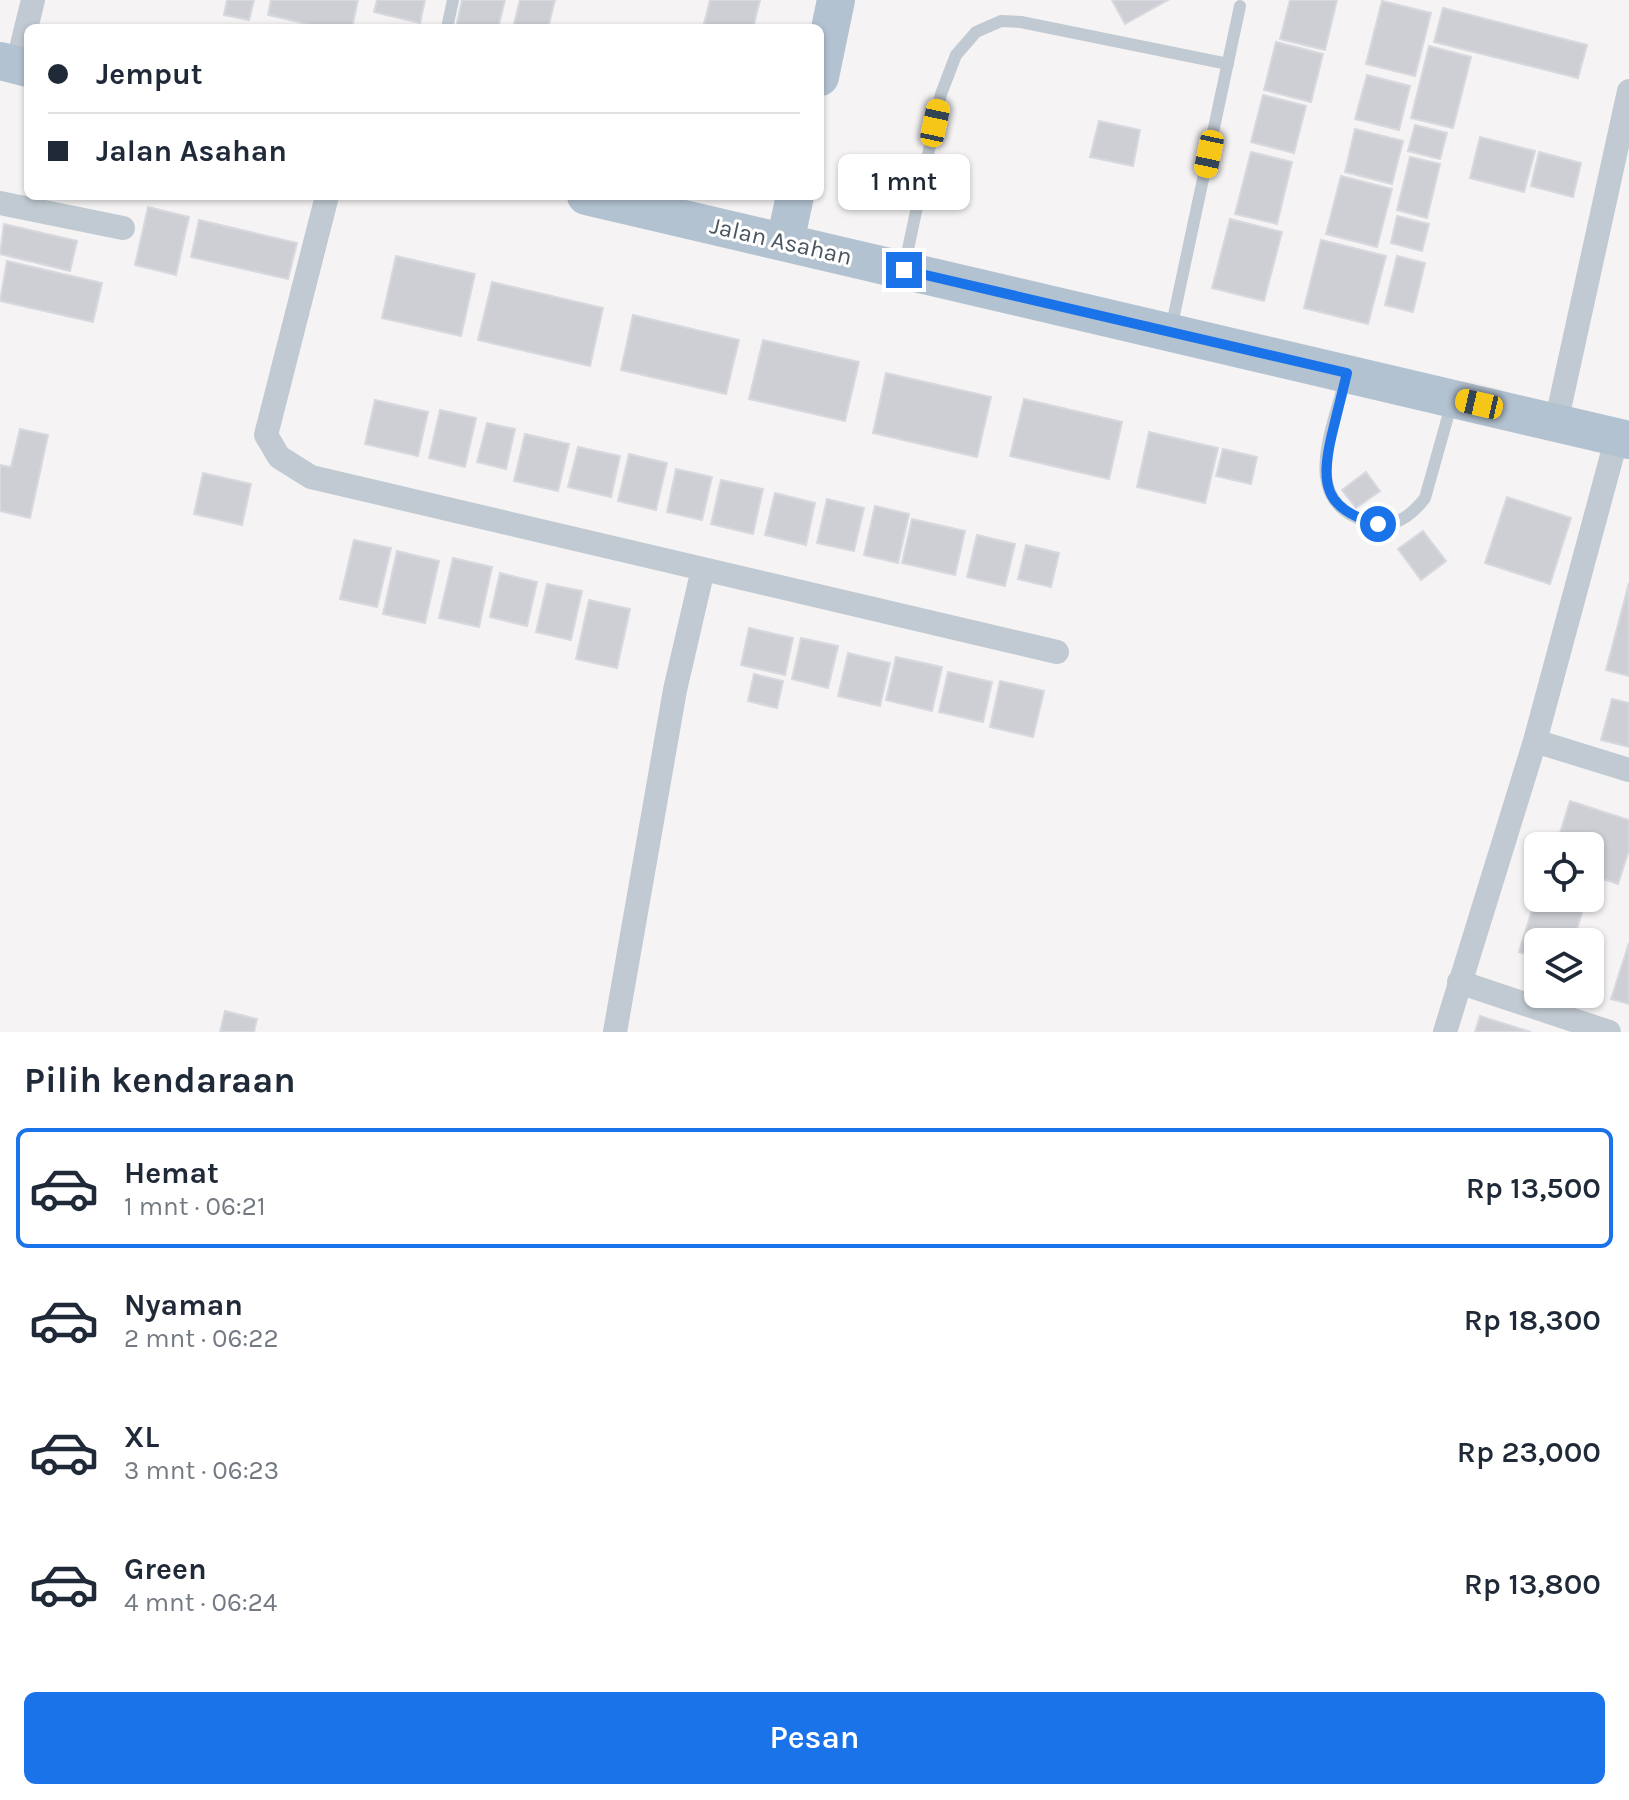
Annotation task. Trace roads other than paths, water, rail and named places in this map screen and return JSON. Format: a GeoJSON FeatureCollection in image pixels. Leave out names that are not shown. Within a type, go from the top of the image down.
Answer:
{"type":"FeatureCollection","features":[{"type":"Feature","properties":{"kind":"main road"},"geometry":{"type":"LineString","coordinates":[[824,58],[836,0]]}},
{"type":"Feature","properties":{"kind":"main road","name":"Jalan Asahan"},"geometry":{"type":"LineString","coordinates":[[603,200],[1623,439]]}},
{"type":"Feature","properties":{"kind":"main road"},"geometry":{"type":"LineString","coordinates":[[785,242],[794,200]]}},
{"type":"Feature","properties":{"kind":"street"},"geometry":{"type":"LineString","coordinates":[[26,24],[33,0]]}},
{"type":"Feature","properties":{"kind":"street"},"geometry":{"type":"LineString","coordinates":[[15,65],[24,32]]}},
{"type":"Feature","properties":{"kind":"street"},"geometry":{"type":"LineString","coordinates":[[1556,423],[1629,91]]}},
{"type":"Feature","properties":{"kind":"street"},"geometry":{"type":"LineString","coordinates":[[326,200],[266,435],[279,457],[311,477],[1057,652]]}},
{"type":"Feature","properties":{"kind":"street"},"geometry":{"type":"LineString","coordinates":[[0,203],[66,206],[123,228]]}},
{"type":"Feature","properties":{"kind":"street"},"geometry":{"type":"LineString","coordinates":[[1445,1032],[1535,741],[1623,439]]}},
{"type":"Feature","properties":{"kind":"street"},"geometry":{"type":"LineString","coordinates":[[615,1032],[675,690],[703,569]]}},
{"type":"Feature","properties":{"kind":"street"},"geometry":{"type":"LineString","coordinates":[[1535,741],[1629,770]]}},
{"type":"Feature","properties":{"kind":"street"},"geometry":{"type":"LineString","coordinates":[[1459,982],[1609,1032]]}},
{"type":"Feature","properties":{"kind":"lane"},"geometry":{"type":"LineString","coordinates":[[448,24],[453,0]]}},
{"type":"Feature","properties":{"kind":"lane"},"geometry":{"type":"LineString","coordinates":[[1170,332],[1240,6]]}},
{"type":"Feature","properties":{"kind":"lane"},"geometry":{"type":"LineString","coordinates":[[904,270],[941,94],[956,55],[976,32],[1001,21],[1021,22],[1228,64]]}},
{"type":"Feature","properties":{"kind":"lane"},"geometry":{"type":"LineString","coordinates":[[1347,373],[1326,457],[1325,483],[1329,494],[1346,513],[1378,524],[1391,524],[1402,519],[1416,510],[1425,498],[1453,398]]}}]}
